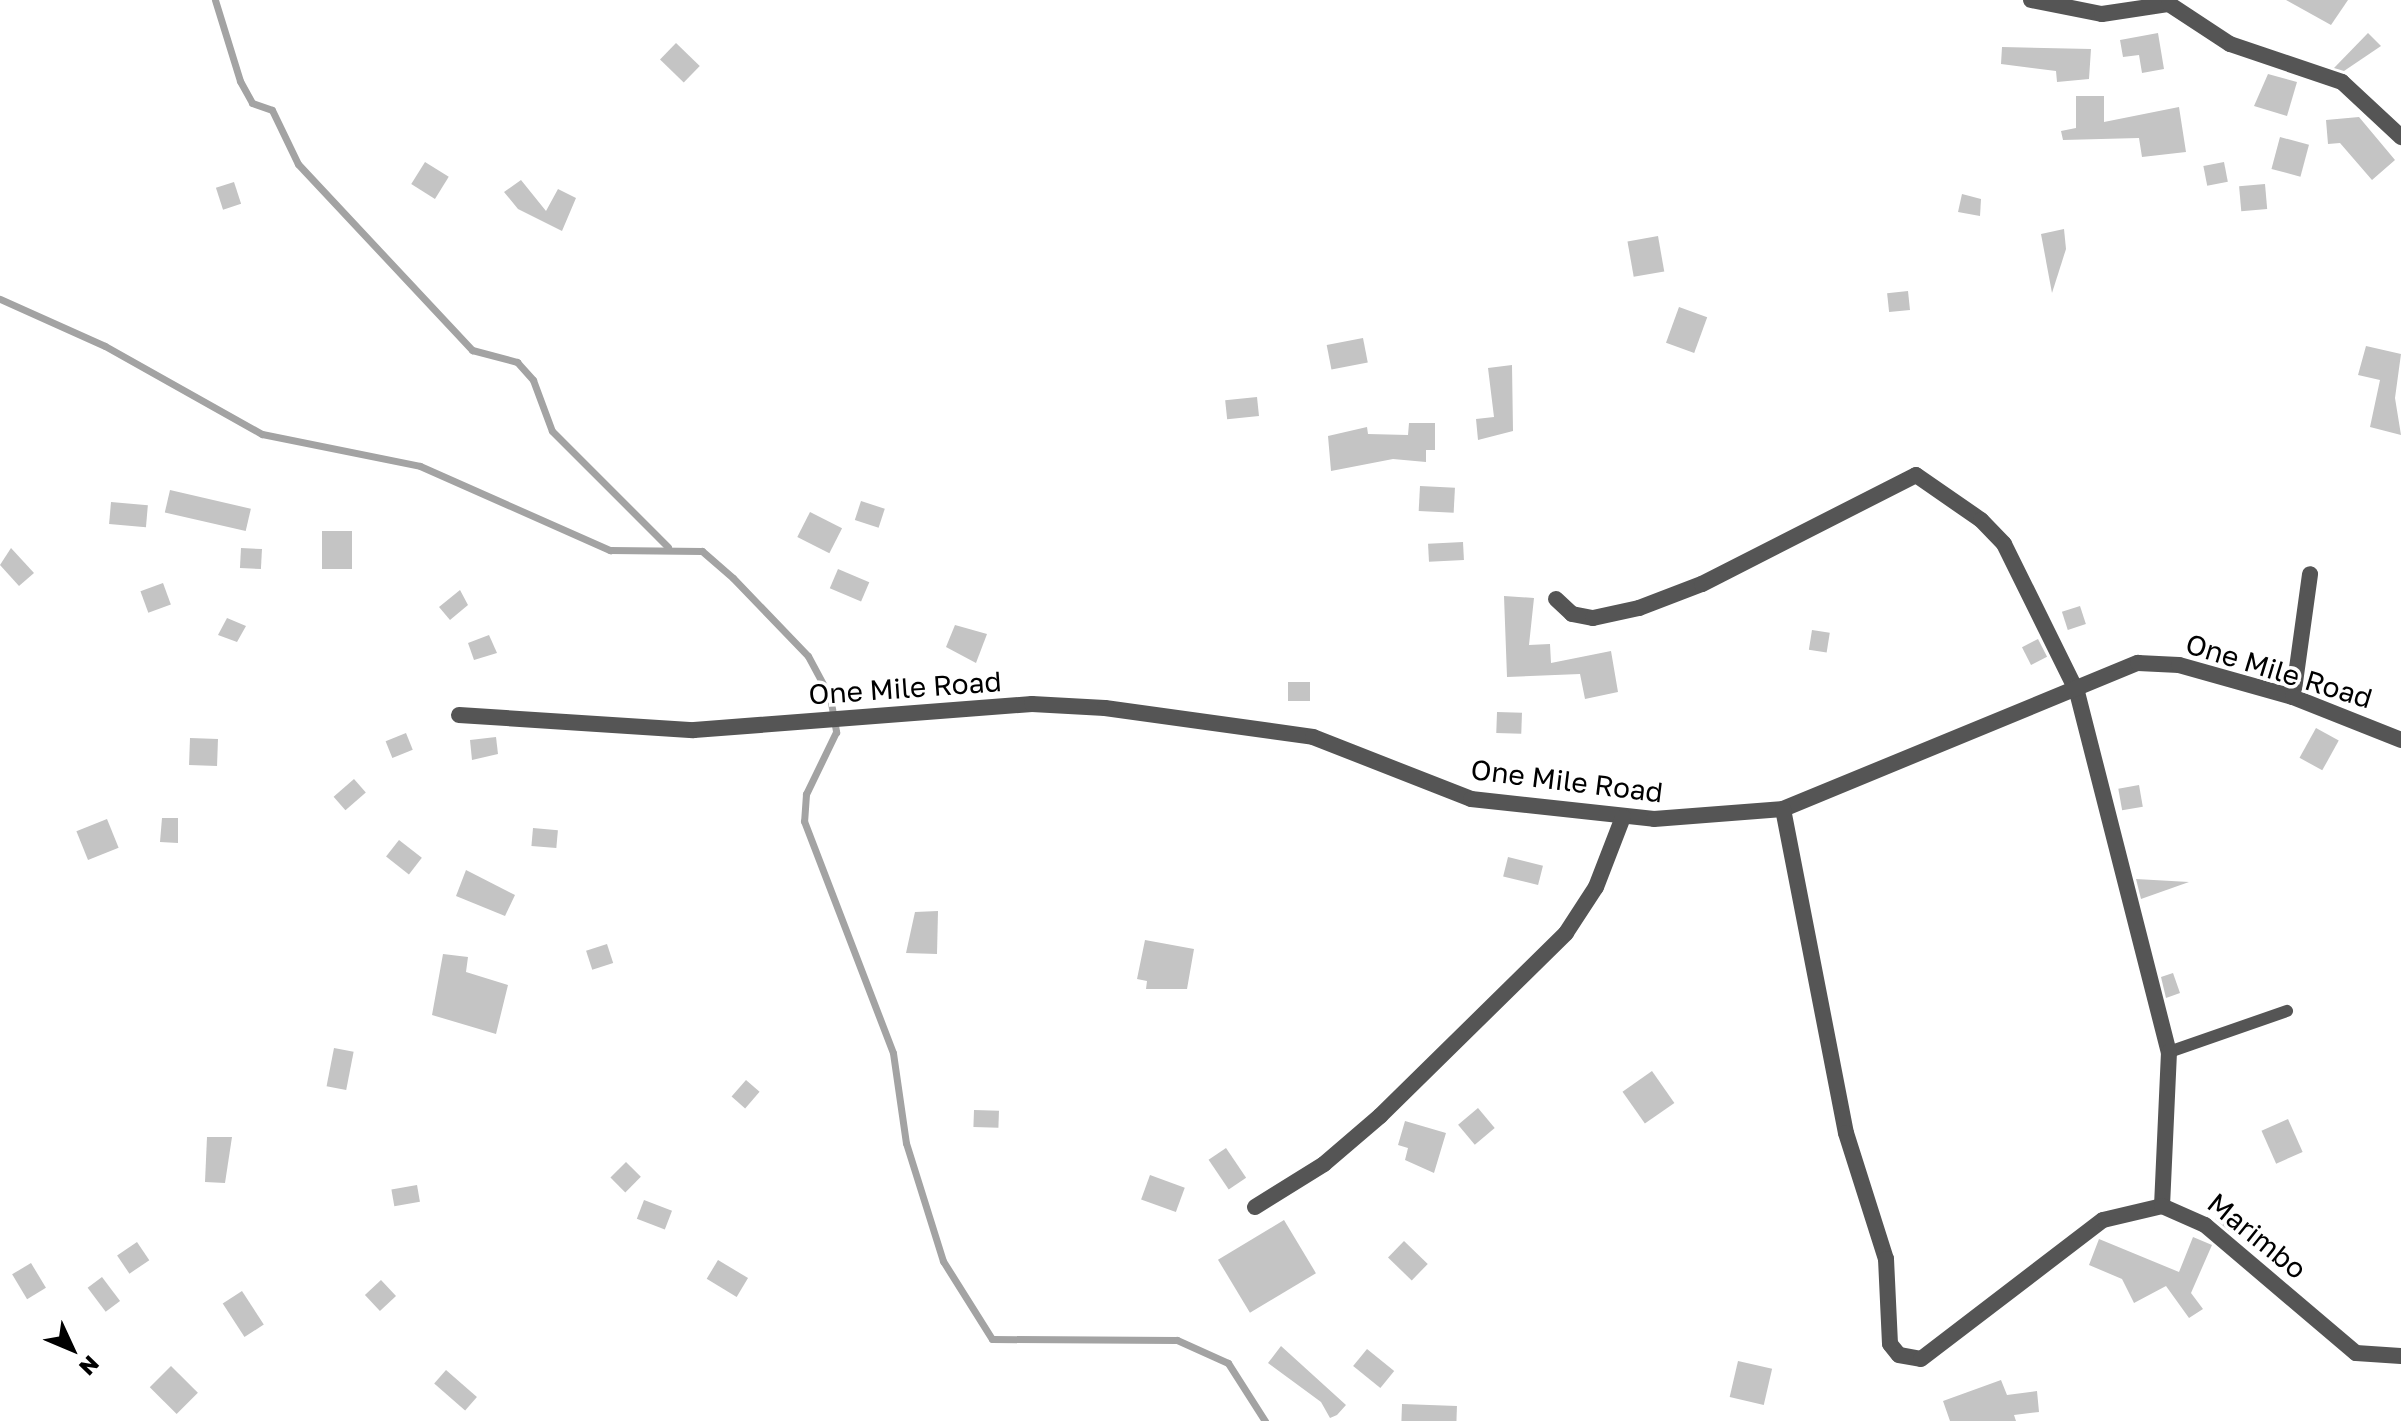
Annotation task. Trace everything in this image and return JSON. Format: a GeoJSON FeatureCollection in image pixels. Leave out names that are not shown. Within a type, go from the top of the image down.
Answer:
{"type":"FeatureCollection","features":[{"type":"Feature","properties":{"kind":"street"},"geometry":{"type":"LineString","coordinates":[[2031,0],[2102,14],[2169,4],[2230,44],[2342,82],[2401,137]]}},
{"type":"Feature","properties":{"kind":"street"},"geometry":{"type":"LineString","coordinates":[[1556,599],[1572,614],[1593,618],[1639,608],[1702,584],[1916,475],[2004,544],[2077,692],[2169,1052],[2162,1206]]}},
{"type":"Feature","properties":{"kind":"street"},"geometry":{"type":"LineString","coordinates":[[2293,697],[2310,574]]}},
{"type":"Feature","properties":{"kind":"street","name":"One Mile Road"},"geometry":{"type":"LineString","coordinates":[[459,715],[694,730],[1032,704],[1105,708],[1313,737],[1471,799],[1623,817],[1714,819],[1783,809],[1945,738],[2155,662],[2293,697],[2401,740]]}},
{"type":"Feature","properties":{"kind":"street","name":"Marimbo"},"geometry":{"type":"LineString","coordinates":[[1783,809],[1846,1133],[1886,1259],[1890,1344],[1899,1355],[1921,1359],[2103,1220],[2162,1206],[2205,1225],[2356,1353],[2369,1360],[2401,1356]]}},
{"type":"Feature","properties":{"kind":"street"},"geometry":{"type":"LineString","coordinates":[[1255,1207],[1380,1116],[1566,933],[1596,887],[1623,817]]}},
{"type":"Feature","properties":{"kind":"lane"},"geometry":{"type":"LineString","coordinates":[[2169,1052],[2287,1011]]}},
{"type":"Feature","properties":{"kind":"building"},"geometry":{"type":"Polygon","coordinates":[[[2286,0],[2348,0],[2331,25],[2286,0]]]}},
{"type":"Feature","properties":{"kind":"building"},"geometry":{"type":"Polygon","coordinates":[[[2158,33],[2164,69],[2142,73],[2139,55],[2123,57],[2120,40],[2158,33]]]}},
{"type":"Feature","properties":{"kind":"building"},"geometry":{"type":"Polygon","coordinates":[[[2368,33],[2381,46],[2344,71],[2334,68],[2368,33]]]}},
{"type":"Feature","properties":{"kind":"building"},"geometry":{"type":"Polygon","coordinates":[[[676,43],[700,66],[684,82],[660,60],[676,43]]]}},
{"type":"Feature","properties":{"kind":"building"},"geometry":{"type":"Polygon","coordinates":[[[2002,47],[2091,49],[2089,79],[2057,82],[2056,71],[2001,64],[2002,47]]]}},
{"type":"Feature","properties":{"kind":"building"},"geometry":{"type":"Polygon","coordinates":[[[2268,74],[2297,82],[2287,116],[2254,106],[2268,74]]]}},
{"type":"Feature","properties":{"kind":"building"},"geometry":{"type":"Polygon","coordinates":[[[2076,96],[2104,96],[2104,122],[2179,107],[2186,152],[2142,157],[2139,138],[2063,140],[2061,131],[2076,128],[2076,96]]]}},
{"type":"Feature","properties":{"kind":"building"},"geometry":{"type":"Polygon","coordinates":[[[2359,117],[2395,160],[2372,180],[2340,143],[2328,144],[2326,120],[2359,117]]]}},
{"type":"Feature","properties":{"kind":"building"},"geometry":{"type":"Polygon","coordinates":[[[2280,137],[2309,145],[2300,177],[2271,169],[2280,137]]]}},
{"type":"Feature","properties":{"kind":"building"},"geometry":{"type":"Polygon","coordinates":[[[425,162],[449,177],[435,199],[411,184],[425,162]]]}},
{"type":"Feature","properties":{"kind":"building"},"geometry":{"type":"Polygon","coordinates":[[[2224,162],[2228,182],[2207,186],[2203,166],[2224,162]]]}},
{"type":"Feature","properties":{"kind":"building"},"geometry":{"type":"Polygon","coordinates":[[[521,180],[546,211],[558,189],[576,198],[562,231],[518,209],[504,192],[521,180]]]}},
{"type":"Feature","properties":{"kind":"building"},"geometry":{"type":"Polygon","coordinates":[[[234,182],[241,204],[223,210],[216,188],[234,182]]]}},
{"type":"Feature","properties":{"kind":"building"},"geometry":{"type":"Polygon","coordinates":[[[2265,184],[2267,209],[2241,211],[2239,186],[2265,184]]]}},
{"type":"Feature","properties":{"kind":"building"},"geometry":{"type":"Polygon","coordinates":[[[1962,194],[1981,199],[1980,216],[1958,212],[1962,194]]]}},
{"type":"Feature","properties":{"kind":"building"},"geometry":{"type":"Polygon","coordinates":[[[2064,229],[2066,249],[2052,293],[2041,234],[2064,229]]]}},
{"type":"Feature","properties":{"kind":"building"},"geometry":{"type":"Polygon","coordinates":[[[1658,236],[1664,271],[1634,277],[1627,241],[1658,236]]]}},
{"type":"Feature","properties":{"kind":"building"},"geometry":{"type":"Polygon","coordinates":[[[1908,291],[1910,310],[1889,312],[1887,293],[1908,291]]]}},
{"type":"Feature","properties":{"kind":"building"},"geometry":{"type":"Polygon","coordinates":[[[1679,307],[1707,317],[1694,353],[1666,343],[1679,307]]]}},
{"type":"Feature","properties":{"kind":"building"},"geometry":{"type":"Polygon","coordinates":[[[1363,338],[1368,363],[1331,370],[1327,345],[1363,338]]]}},
{"type":"Feature","properties":{"kind":"building"},"geometry":{"type":"Polygon","coordinates":[[[2366,346],[2401,354],[2395,398],[2401,435],[2370,427],[2380,380],[2358,375],[2366,346]]]}},
{"type":"Feature","properties":{"kind":"building"},"geometry":{"type":"Polygon","coordinates":[[[1512,365],[1513,431],[1478,440],[1476,419],[1494,417],[1488,368],[1512,365]]]}},
{"type":"Feature","properties":{"kind":"building"},"geometry":{"type":"Polygon","coordinates":[[[1257,397],[1259,416],[1227,419],[1225,400],[1257,397]]]}},
{"type":"Feature","properties":{"kind":"building"},"geometry":{"type":"Polygon","coordinates":[[[1409,423],[1435,423],[1435,450],[1426,450],[1426,462],[1393,459],[1331,471],[1328,436],[1367,427],[1368,434],[1408,435],[1409,423]]]}},
{"type":"Feature","properties":{"kind":"building"},"geometry":{"type":"Polygon","coordinates":[[[1420,486],[1455,488],[1454,513],[1419,511],[1420,486]]]}},
{"type":"Feature","properties":{"kind":"building"},"geometry":{"type":"Polygon","coordinates":[[[170,490],[251,509],[246,531],[165,512],[170,490]]]}},
{"type":"Feature","properties":{"kind":"building"},"geometry":{"type":"Polygon","coordinates":[[[861,501],[885,509],[879,528],[855,520],[861,501]]]}},
{"type":"Feature","properties":{"kind":"building"},"geometry":{"type":"Polygon","coordinates":[[[111,502],[148,505],[146,527],[109,524],[111,502]]]}},
{"type":"Feature","properties":{"kind":"building"},"geometry":{"type":"Polygon","coordinates":[[[810,512],[842,528],[829,553],[797,537],[810,512]]]}},
{"type":"Feature","properties":{"kind":"building"},"geometry":{"type":"Polygon","coordinates":[[[322,531],[352,531],[352,569],[322,569],[322,531]]]}},
{"type":"Feature","properties":{"kind":"building"},"geometry":{"type":"Polygon","coordinates":[[[1463,542],[1464,560],[1429,562],[1428,544],[1463,542]]]}},
{"type":"Feature","properties":{"kind":"building"},"geometry":{"type":"Polygon","coordinates":[[[11,548],[34,573],[19,586],[0,565],[11,548]]]}},
{"type":"Feature","properties":{"kind":"building"},"geometry":{"type":"Polygon","coordinates":[[[241,548],[262,549],[261,569],[240,568],[241,548]]]}},
{"type":"Feature","properties":{"kind":"building"},"geometry":{"type":"Polygon","coordinates":[[[838,569],[869,582],[861,602],[830,588],[838,569]]]}},
{"type":"Feature","properties":{"kind":"building"},"geometry":{"type":"Polygon","coordinates":[[[163,583],[171,605],[148,613],[140,591],[163,583]]]}},
{"type":"Feature","properties":{"kind":"building"},"geometry":{"type":"Polygon","coordinates":[[[460,590],[468,605],[450,620],[439,607],[460,590]]]}},
{"type":"Feature","properties":{"kind":"building"},"geometry":{"type":"Polygon","coordinates":[[[1504,596],[1534,598],[1529,645],[1550,644],[1551,663],[1611,651],[1618,692],[1585,699],[1580,674],[1507,677],[1504,596]]]}},
{"type":"Feature","properties":{"kind":"building"},"geometry":{"type":"Polygon","coordinates":[[[2080,606],[2086,624],[2068,630],[2062,612],[2080,606]]]}},
{"type":"Feature","properties":{"kind":"building"},"geometry":{"type":"Polygon","coordinates":[[[227,618],[246,626],[237,642],[218,635],[227,618]]]}},
{"type":"Feature","properties":{"kind":"building"},"geometry":{"type":"Polygon","coordinates":[[[955,625],[987,634],[976,663],[946,647],[955,625]]]}},
{"type":"Feature","properties":{"kind":"building"},"geometry":{"type":"Polygon","coordinates":[[[1812,630],[1830,633],[1827,653],[1809,650],[1812,630]]]}},
{"type":"Feature","properties":{"kind":"building"},"geometry":{"type":"Polygon","coordinates":[[[489,635],[497,653],[474,660],[468,643],[489,635]]]}},
{"type":"Feature","properties":{"kind":"building"},"geometry":{"type":"Polygon","coordinates":[[[2038,639],[2047,657],[2031,665],[2022,647],[2038,639]]]}},
{"type":"Feature","properties":{"kind":"building"},"geometry":{"type":"Polygon","coordinates":[[[1288,682],[1310,682],[1310,701],[1288,701],[1288,682]]]}},
{"type":"Feature","properties":{"kind":"building"},"geometry":{"type":"Polygon","coordinates":[[[1497,712],[1522,713],[1521,734],[1496,733],[1497,712]]]}},
{"type":"Feature","properties":{"kind":"building"},"geometry":{"type":"Polygon","coordinates":[[[2316,728],[2339,741],[2322,770],[2300,758],[2316,728]]]}},
{"type":"Feature","properties":{"kind":"building"},"geometry":{"type":"Polygon","coordinates":[[[406,733],[413,750],[392,758],[386,741],[406,733]]]}},
{"type":"Feature","properties":{"kind":"building"},"geometry":{"type":"Polygon","coordinates":[[[496,737],[498,754],[472,760],[470,740],[496,737]]]}},
{"type":"Feature","properties":{"kind":"building"},"geometry":{"type":"Polygon","coordinates":[[[190,738],[218,739],[217,766],[189,765],[190,738]]]}},
{"type":"Feature","properties":{"kind":"building"},"geometry":{"type":"Polygon","coordinates":[[[354,779],[366,793],[345,810],[334,797],[354,779]]]}},
{"type":"Feature","properties":{"kind":"building"},"geometry":{"type":"Polygon","coordinates":[[[2139,785],[2143,807],[2122,810],[2118,789],[2139,785]]]}},
{"type":"Feature","properties":{"kind":"building"},"geometry":{"type":"Polygon","coordinates":[[[162,818],[178,818],[178,843],[160,842],[162,818]]]}},
{"type":"Feature","properties":{"kind":"building"},"geometry":{"type":"Polygon","coordinates":[[[107,819],[119,848],[88,860],[76,831],[107,819]]]}},
{"type":"Feature","properties":{"kind":"building"},"geometry":{"type":"Polygon","coordinates":[[[533,828],[558,830],[556,848],[531,846],[533,828]]]}},
{"type":"Feature","properties":{"kind":"building"},"geometry":{"type":"Polygon","coordinates":[[[399,840],[422,858],[409,874],[386,857],[399,840]]]}},
{"type":"Feature","properties":{"kind":"building"},"geometry":{"type":"Polygon","coordinates":[[[1508,857],[1543,866],[1538,885],[1503,876],[1508,857]]]}},
{"type":"Feature","properties":{"kind":"building"},"geometry":{"type":"Polygon","coordinates":[[[466,870],[515,895],[505,916],[456,896],[466,870]]]}},
{"type":"Feature","properties":{"kind":"building"},"geometry":{"type":"Polygon","coordinates":[[[2136,879],[2189,882],[2141,899],[2136,879]]]}},
{"type":"Feature","properties":{"kind":"building"},"geometry":{"type":"Polygon","coordinates":[[[938,911],[937,954],[906,953],[915,912],[938,911]]]}},
{"type":"Feature","properties":{"kind":"building"},"geometry":{"type":"Polygon","coordinates":[[[1145,940],[1194,949],[1187,989],[1146,989],[1147,981],[1137,979],[1145,940]]]}},
{"type":"Feature","properties":{"kind":"building"},"geometry":{"type":"Polygon","coordinates":[[[607,944],[613,963],[592,970],[586,951],[607,944]]]}},
{"type":"Feature","properties":{"kind":"building"},"geometry":{"type":"Polygon","coordinates":[[[443,954],[468,957],[466,972],[508,985],[496,1034],[432,1015],[443,954]]]}},
{"type":"Feature","properties":{"kind":"building"},"geometry":{"type":"Polygon","coordinates":[[[2173,973],[2180,993],[2166,998],[2161,977],[2173,973]]]}},
{"type":"Feature","properties":{"kind":"building"},"geometry":{"type":"Polygon","coordinates":[[[334,1048],[354,1052],[346,1090],[327,1086],[334,1048]]]}},
{"type":"Feature","properties":{"kind":"building"},"geometry":{"type":"Polygon","coordinates":[[[1652,1071],[1674,1103],[1645,1124],[1623,1092],[1652,1071]]]}},
{"type":"Feature","properties":{"kind":"building"},"geometry":{"type":"Polygon","coordinates":[[[746,1080],[760,1092],[745,1108],[732,1097],[746,1080]]]}},
{"type":"Feature","properties":{"kind":"building"},"geometry":{"type":"Polygon","coordinates":[[[1478,1108],[1495,1128],[1475,1145],[1458,1125],[1478,1108]]]}},
{"type":"Feature","properties":{"kind":"building"},"geometry":{"type":"Polygon","coordinates":[[[974,1110],[999,1111],[998,1128],[973,1127],[974,1110]]]}},
{"type":"Feature","properties":{"kind":"building"},"geometry":{"type":"Polygon","coordinates":[[[2288,1119],[2303,1152],[2276,1164],[2262,1131],[2288,1119]]]}},
{"type":"Feature","properties":{"kind":"building"},"geometry":{"type":"Polygon","coordinates":[[[1405,1121],[1446,1133],[1434,1173],[1405,1160],[1408,1148],[1398,1145],[1405,1121]]]}},
{"type":"Feature","properties":{"kind":"building"},"geometry":{"type":"Polygon","coordinates":[[[207,1137],[232,1137],[225,1183],[205,1182],[207,1137]]]}},
{"type":"Feature","properties":{"kind":"building"},"geometry":{"type":"Polygon","coordinates":[[[1226,1148],[1246,1178],[1229,1190],[1209,1160],[1226,1148]]]}},
{"type":"Feature","properties":{"kind":"building"},"geometry":{"type":"Polygon","coordinates":[[[626,1162],[641,1177],[625,1192],[610,1178],[626,1162]]]}},
{"type":"Feature","properties":{"kind":"building"},"geometry":{"type":"Polygon","coordinates":[[[1150,1175],[1185,1188],[1176,1212],[1141,1199],[1150,1175]]]}},
{"type":"Feature","properties":{"kind":"building"},"geometry":{"type":"Polygon","coordinates":[[[417,1185],[420,1202],[394,1206],[391,1190],[417,1185]]]}},
{"type":"Feature","properties":{"kind":"building"},"geometry":{"type":"Polygon","coordinates":[[[644,1200],[672,1211],[665,1229],[637,1219],[644,1200]]]}},
{"type":"Feature","properties":{"kind":"building"},"geometry":{"type":"Polygon","coordinates":[[[2230,1207],[2242,1221],[2229,1231],[2215,1219],[2230,1207]]]}},
{"type":"Feature","properties":{"kind":"building"},"geometry":{"type":"Polygon","coordinates":[[[1284,1220],[1316,1273],[1250,1313],[1218,1260],[1284,1220]]]}},
{"type":"Feature","properties":{"kind":"building"},"geometry":{"type":"Polygon","coordinates":[[[2193,1237],[2212,1245],[2191,1293],[2203,1309],[2189,1318],[2166,1286],[2134,1303],[2122,1279],[2089,1265],[2099,1239],[2179,1272],[2193,1237]]]}},
{"type":"Feature","properties":{"kind":"building"},"geometry":{"type":"Polygon","coordinates":[[[1404,1241],[1428,1264],[1412,1280],[1388,1258],[1404,1241]]]}},
{"type":"Feature","properties":{"kind":"building"},"geometry":{"type":"Polygon","coordinates":[[[137,1242],[149,1260],[129,1274],[117,1255],[137,1242]]]}},
{"type":"Feature","properties":{"kind":"building"},"geometry":{"type":"Polygon","coordinates":[[[718,1260],[748,1278],[737,1297],[707,1279],[718,1260]]]}},
{"type":"Feature","properties":{"kind":"building"},"geometry":{"type":"Polygon","coordinates":[[[31,1263],[46,1288],[27,1299],[12,1274],[31,1263]]]}},
{"type":"Feature","properties":{"kind":"building"},"geometry":{"type":"Polygon","coordinates":[[[102,1277],[120,1301],[106,1312],[88,1288],[102,1277]]]}},
{"type":"Feature","properties":{"kind":"building"},"geometry":{"type":"Polygon","coordinates":[[[381,1280],[396,1296],[380,1311],[365,1295],[381,1280]]]}},
{"type":"Feature","properties":{"kind":"building"},"geometry":{"type":"Polygon","coordinates":[[[242,1291],[264,1325],[244,1337],[223,1304],[242,1291]]]}},
{"type":"Feature","properties":{"kind":"building"},"geometry":{"type":"Polygon","coordinates":[[[1281,1346],[1346,1405],[1337,1415],[1330,1418],[1321,1402],[1268,1363],[1281,1346]]]}},
{"type":"Feature","properties":{"kind":"building"},"geometry":{"type":"Polygon","coordinates":[[[1367,1349],[1394,1371],[1380,1388],[1353,1366],[1367,1349]]]}},
{"type":"Feature","properties":{"kind":"building"},"geometry":{"type":"Polygon","coordinates":[[[1738,1361],[1772,1369],[1764,1405],[1730,1397],[1738,1361]]]}},
{"type":"Feature","properties":{"kind":"building"},"geometry":{"type":"Polygon","coordinates":[[[171,1366],[198,1393],[177,1414],[150,1387],[171,1366]]]}},
{"type":"Feature","properties":{"kind":"building"},"geometry":{"type":"Polygon","coordinates":[[[446,1370],[477,1397],[465,1410],[434,1384],[446,1370]]]}},
{"type":"Feature","properties":{"kind":"building"},"geometry":{"type":"Polygon","coordinates":[[[2001,1380],[2007,1395],[2037,1391],[2039,1412],[2014,1415],[2016,1421],[1950,1421],[1943,1401],[2001,1380]]]}},
{"type":"Feature","properties":{"kind":"building"},"geometry":{"type":"Polygon","coordinates":[[[1402,1404],[1457,1406],[1456,1421],[1401,1421],[1402,1404]]]}},
{"type":"Feature","properties":{"kind":"waterway"},"geometry":{"type":"LineString","coordinates":[[215,0],[240,81],[252,103],[272,110],[298,164],[472,350],[517,362],[533,380],[552,431],[668,547]]}},
{"type":"Feature","properties":{"kind":"waterway"},"geometry":{"type":"LineString","coordinates":[[0,299],[105,346],[262,434],[420,466],[610,550],[702,551],[733,578],[808,656],[830,697],[836,732],[806,794],[804,821],[893,1053],[906,1143],[943,1261],[992,1339],[1177,1340],[1228,1363],[1265,1421]]}}]}
